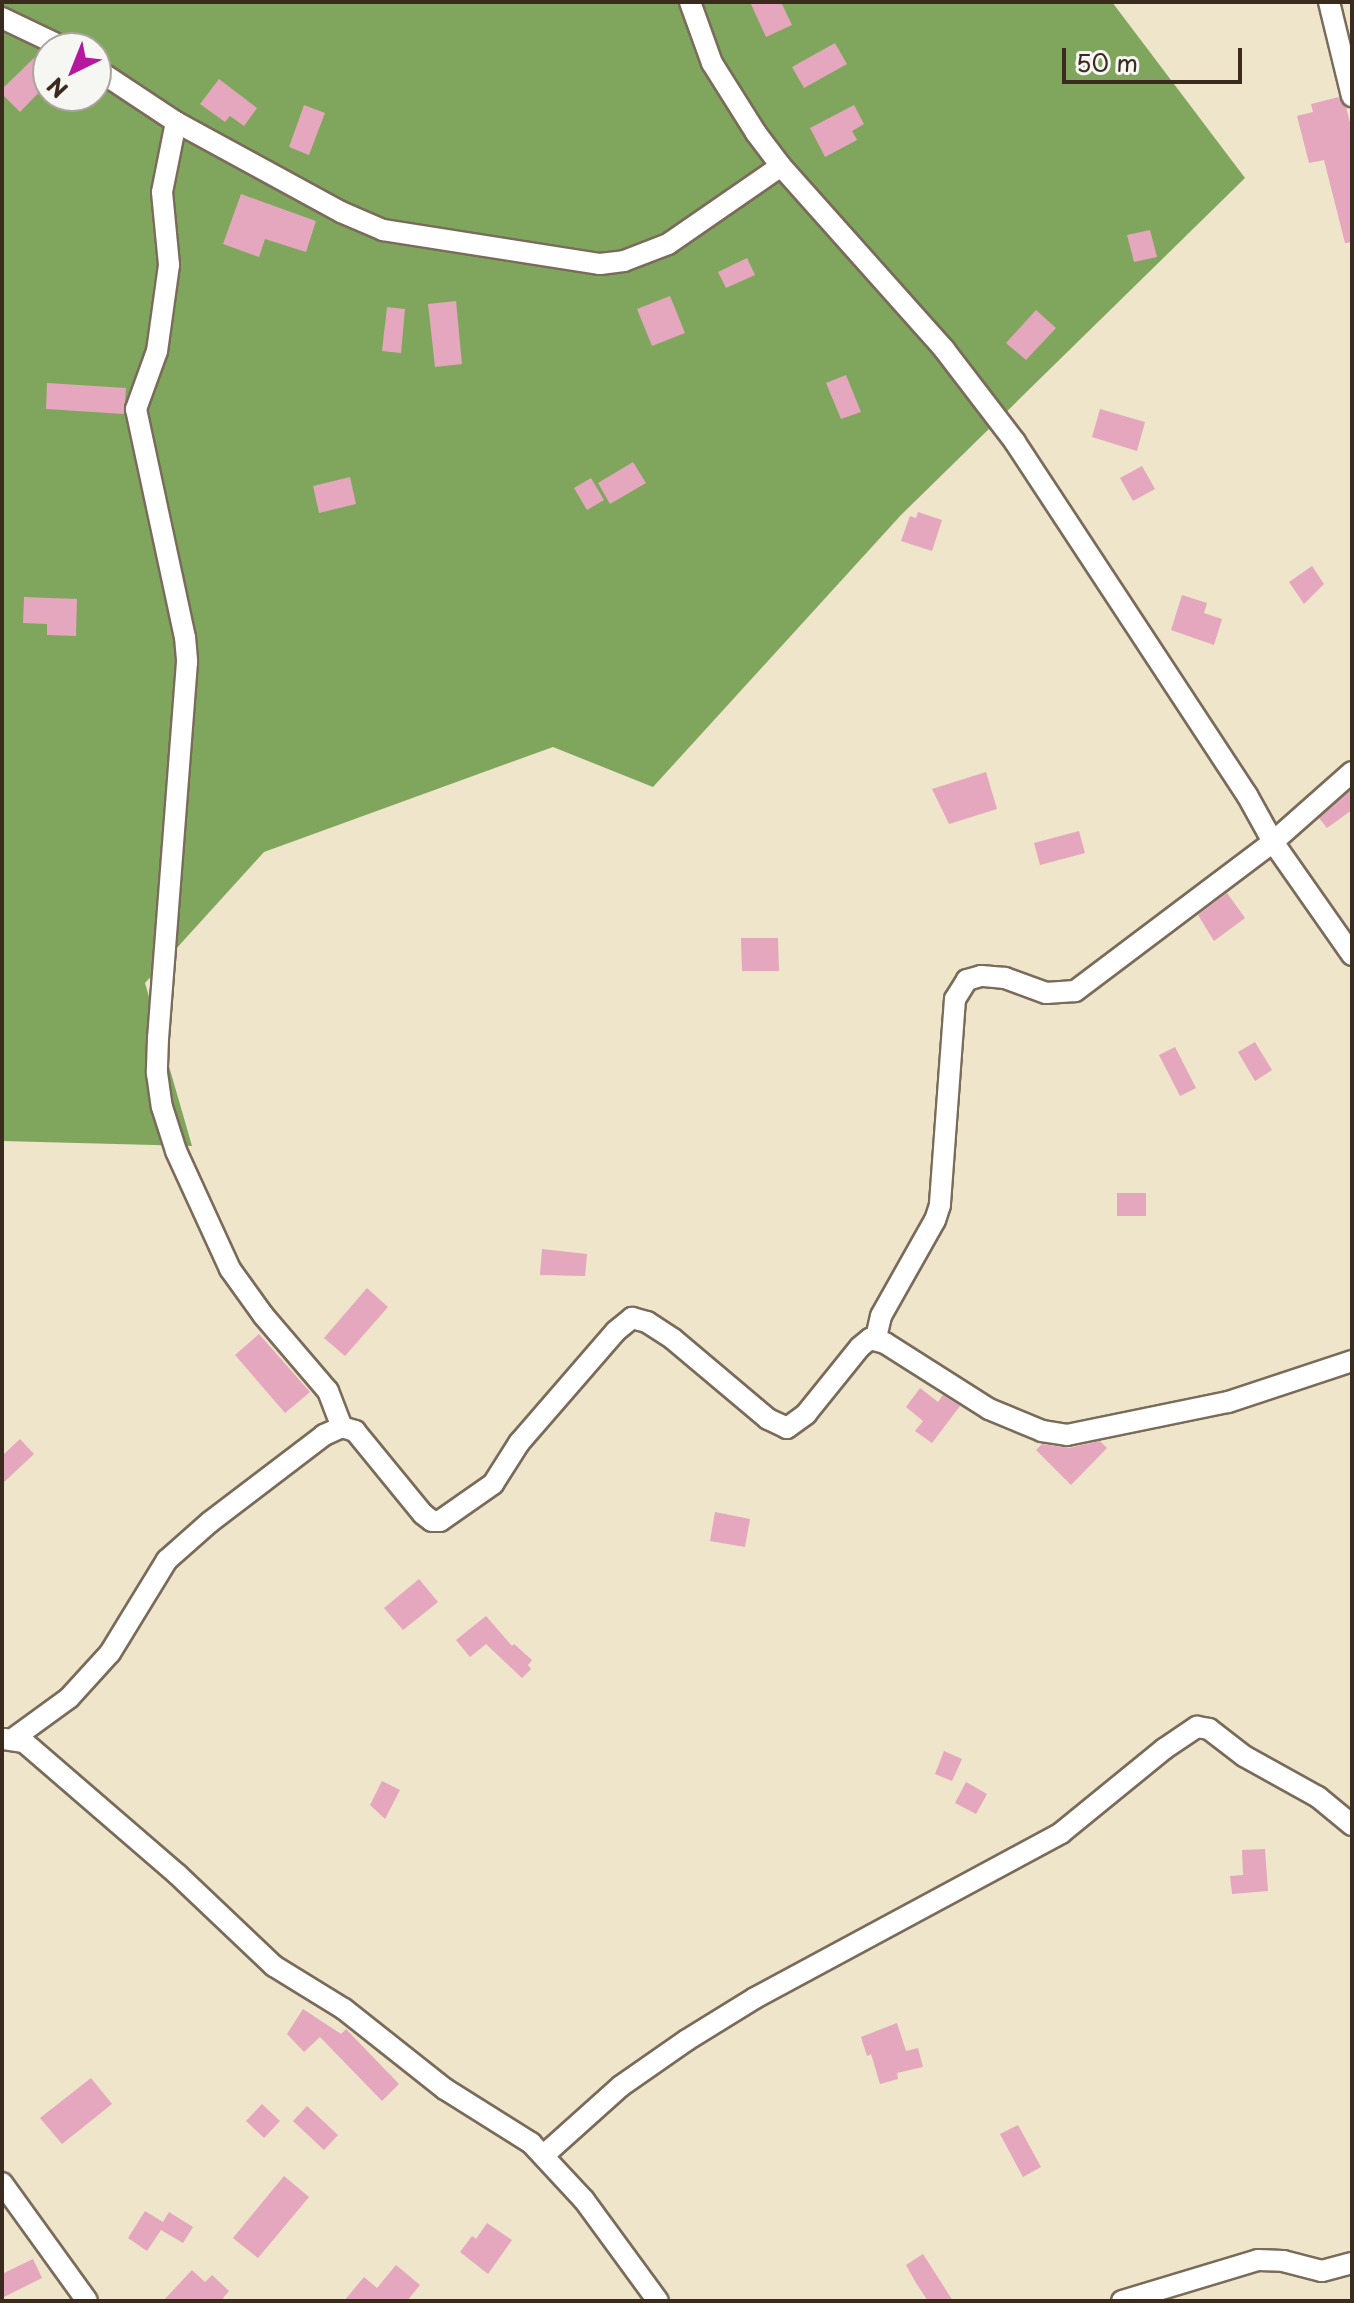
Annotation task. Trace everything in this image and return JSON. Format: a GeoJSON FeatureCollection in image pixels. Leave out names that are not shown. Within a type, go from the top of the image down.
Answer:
{"type":"FeatureCollection","features":[{"type":"Feature","properties":{"kind":"street"},"geometry":{"type":"LineString","coordinates":[[690,2],[712,63],[781,166],[944,349],[1015,442],[1247,795],[1273,842],[1352,955]]}},
{"type":"Feature","properties":{"kind":"street"},"geometry":{"type":"LineString","coordinates":[[1329,2],[1352,96]]}},
{"type":"Feature","properties":{"kind":"street"},"geometry":{"type":"LineString","coordinates":[[2,18],[32,32]]}},
{"type":"Feature","properties":{"kind":"street"},"geometry":{"type":"LineString","coordinates":[[112,80],[176,122],[341,212],[383,230],[600,264],[624,261],[668,244],[781,166]]}},
{"type":"Feature","properties":{"kind":"street"},"geometry":{"type":"LineString","coordinates":[[176,122],[162,192],[169,265],[157,351],[136,409],[185,637],[187,662],[157,1073],[176,1151],[230,1269],[263,1315],[328,1391],[342,1427]]}},
{"type":"Feature","properties":{"kind":"street"},"geometry":{"type":"LineString","coordinates":[[8,1739],[69,1698],[110,1653],[167,1560],[254,1487],[324,1435],[342,1427],[355,1431],[423,1514],[432,1521],[440,1521],[493,1484],[519,1443],[616,1331],[632,1318],[647,1322],[673,1339],[768,1419],[787,1428],[806,1414],[860,1347],[876,1338],[881,1316],[935,1220],[940,1205],[955,999],[967,980],[981,976],[1005,978],[1046,993],[1075,991],[1273,842],[1352,772]]}},
{"type":"Feature","properties":{"kind":"street"},"geometry":{"type":"LineString","coordinates":[[876,1338],[989,1409],[1042,1431],[1067,1435],[1228,1402],[1352,1361]]}},
{"type":"Feature","properties":{"kind":"street"},"geometry":{"type":"LineString","coordinates":[[544,2155],[621,2086],[687,2040],[755,1998],[1061,1833],[1164,1749],[1197,1727],[1209,1729],[1244,1756],[1333,1806],[1352,1825]]}},
{"type":"Feature","properties":{"kind":"street"},"geometry":{"type":"LineString","coordinates":[[8,1739],[24,1742],[177,1874],[274,1966],[344,2009],[418,2069],[515,2130],[544,2155],[584,2200],[658,2301]]}},
{"type":"Feature","properties":{"kind":"street"},"geometry":{"type":"LineString","coordinates":[[2,2183],[87,2301]]}},
{"type":"Feature","properties":{"kind":"street"},"geometry":{"type":"LineString","coordinates":[[1122,2301],[1166,2295],[1258,2260],[1283,2261],[1322,2271],[1352,2263]]}},
{"type":"Feature","properties":{"kind":"green space"},"geometry":{"type":"Polygon","coordinates":[[[2,2],[1112,2],[1245,178],[901,515],[653,787],[553,747],[264,852],[145,983],[192,1146],[2,1141],[2,2]]]}},
{"type":"Feature","properties":{"kind":"building"},"geometry":{"type":"Polygon","coordinates":[[[750,2],[781,2],[792,25],[766,37],[750,2]]]}},
{"type":"Feature","properties":{"kind":"building"},"geometry":{"type":"Polygon","coordinates":[[[835,43],[847,64],[804,88],[792,67],[835,43]]]}},
{"type":"Feature","properties":{"kind":"building"},"geometry":{"type":"Polygon","coordinates":[[[32,60],[32,100],[20,112],[2,94],[2,89],[32,60]]]}},
{"type":"Feature","properties":{"kind":"building"},"geometry":{"type":"Polygon","coordinates":[[[219,79],[257,108],[244,126],[230,116],[225,122],[200,104],[219,79]]]}},
{"type":"Feature","properties":{"kind":"building"},"geometry":{"type":"Polygon","coordinates":[[[1339,97],[1346,107],[1352,130],[1352,242],[1345,243],[1324,160],[1309,163],[1297,116],[1313,112],[1311,104],[1339,97]]]}},
{"type":"Feature","properties":{"kind":"building"},"geometry":{"type":"Polygon","coordinates":[[[304,105],[325,113],[309,155],[289,147],[304,105]]]}},
{"type":"Feature","properties":{"kind":"building"},"geometry":{"type":"Polygon","coordinates":[[[854,105],[864,124],[852,131],[857,140],[825,157],[810,128],[854,105]]]}},
{"type":"Feature","properties":{"kind":"building"},"geometry":{"type":"Polygon","coordinates":[[[241,194],[316,221],[306,252],[265,239],[259,257],[223,244],[241,194]]]}},
{"type":"Feature","properties":{"kind":"building"},"geometry":{"type":"Polygon","coordinates":[[[1150,230],[1157,257],[1134,262],[1127,235],[1150,230]]]}},
{"type":"Feature","properties":{"kind":"building"},"geometry":{"type":"Polygon","coordinates":[[[747,258],[755,275],[726,288],[718,272],[747,258]]]}},
{"type":"Feature","properties":{"kind":"building"},"geometry":{"type":"Polygon","coordinates":[[[670,296],[685,333],[652,346],[637,309],[670,296]]]}},
{"type":"Feature","properties":{"kind":"building"},"geometry":{"type":"Polygon","coordinates":[[[456,301],[462,364],[435,367],[428,304],[456,301]]]}},
{"type":"Feature","properties":{"kind":"building"},"geometry":{"type":"Polygon","coordinates":[[[387,307],[405,309],[401,353],[382,351],[387,307]]]}},
{"type":"Feature","properties":{"kind":"building"},"geometry":{"type":"Polygon","coordinates":[[[1036,310],[1056,328],[1026,360],[1006,343],[1036,310]]]}},
{"type":"Feature","properties":{"kind":"building"},"geometry":{"type":"Polygon","coordinates":[[[846,375],[861,412],[841,419],[826,383],[846,375]]]}},
{"type":"Feature","properties":{"kind":"building"},"geometry":{"type":"Polygon","coordinates":[[[47,383],[126,388],[124,414],[46,409],[47,383]]]}},
{"type":"Feature","properties":{"kind":"building"},"geometry":{"type":"Polygon","coordinates":[[[1100,409],[1145,422],[1137,451],[1092,437],[1100,409]]]}},
{"type":"Feature","properties":{"kind":"building"},"geometry":{"type":"Polygon","coordinates":[[[633,462],[646,483],[610,504],[598,483],[633,462]]]}},
{"type":"Feature","properties":{"kind":"building"},"geometry":{"type":"Polygon","coordinates":[[[1142,466],[1155,489],[1133,501],[1120,478],[1142,466]]]}},
{"type":"Feature","properties":{"kind":"building"},"geometry":{"type":"Polygon","coordinates":[[[350,477],[356,504],[319,513],[313,486],[350,477]]]}},
{"type":"Feature","properties":{"kind":"building"},"geometry":{"type":"Polygon","coordinates":[[[591,478],[604,500],[587,510],[574,488],[591,478]]]}},
{"type":"Feature","properties":{"kind":"building"},"geometry":{"type":"Polygon","coordinates":[[[918,512],[942,520],[932,551],[901,541],[910,516],[916,518],[918,512]]]}},
{"type":"Feature","properties":{"kind":"building"},"geometry":{"type":"Polygon","coordinates":[[[1312,566],[1324,584],[1304,604],[1289,582],[1312,566]]]}},
{"type":"Feature","properties":{"kind":"building"},"geometry":{"type":"Polygon","coordinates":[[[1182,595],[1207,603],[1204,613],[1222,619],[1214,645],[1171,630],[1182,595]]]}},
{"type":"Feature","properties":{"kind":"building"},"geometry":{"type":"Polygon","coordinates":[[[24,597],[77,599],[76,636],[47,635],[47,624],[23,623],[24,597]]]}},
{"type":"Feature","properties":{"kind":"building"},"geometry":{"type":"Polygon","coordinates":[[[986,772],[997,809],[949,824],[932,789],[986,772]]]}},
{"type":"Feature","properties":{"kind":"building"},"geometry":{"type":"Polygon","coordinates":[[[1352,789],[1352,810],[1327,828],[1319,818],[1352,789]]]}},
{"type":"Feature","properties":{"kind":"building"},"geometry":{"type":"Polygon","coordinates":[[[1079,831],[1085,853],[1040,865],[1034,843],[1079,831]]]}},
{"type":"Feature","properties":{"kind":"building"},"geometry":{"type":"Polygon","coordinates":[[[1227,893],[1245,918],[1214,941],[1198,915],[1227,893]]]}},
{"type":"Feature","properties":{"kind":"building"},"geometry":{"type":"Polygon","coordinates":[[[741,938],[778,938],[779,971],[742,971],[741,938]]]}},
{"type":"Feature","properties":{"kind":"building"},"geometry":{"type":"Polygon","coordinates":[[[1255,1042],[1272,1070],[1255,1081],[1238,1052],[1255,1042]]]}},
{"type":"Feature","properties":{"kind":"building"},"geometry":{"type":"Polygon","coordinates":[[[1175,1047],[1196,1088],[1180,1096],[1159,1055],[1175,1047]]]}},
{"type":"Feature","properties":{"kind":"building"},"geometry":{"type":"Polygon","coordinates":[[[1117,1193],[1146,1193],[1146,1216],[1117,1216],[1117,1193]]]}},
{"type":"Feature","properties":{"kind":"building"},"geometry":{"type":"Polygon","coordinates":[[[542,1249],[587,1254],[585,1276],[540,1275],[542,1249]]]}},
{"type":"Feature","properties":{"kind":"building"},"geometry":{"type":"Polygon","coordinates":[[[367,1288],[388,1307],[345,1356],[324,1338],[367,1288]]]}},
{"type":"Feature","properties":{"kind":"building"},"geometry":{"type":"Polygon","coordinates":[[[259,1334],[310,1392],[285,1413],[235,1355],[259,1334]]]}},
{"type":"Feature","properties":{"kind":"building"},"geometry":{"type":"Polygon","coordinates":[[[920,1388],[938,1402],[943,1395],[960,1406],[932,1443],[915,1431],[923,1421],[906,1407],[920,1388]]]}},
{"type":"Feature","properties":{"kind":"building"},"geometry":{"type":"Polygon","coordinates":[[[20,1439],[34,1454],[2,1484],[2,1456],[20,1439]]]}},
{"type":"Feature","properties":{"kind":"building"},"geometry":{"type":"Polygon","coordinates":[[[1100,1441],[1107,1448],[1071,1485],[1036,1450],[1042,1444],[1069,1448],[1100,1441]]]}},
{"type":"Feature","properties":{"kind":"building"},"geometry":{"type":"Polygon","coordinates":[[[715,1512],[750,1519],[745,1547],[710,1541],[715,1512]]]}},
{"type":"Feature","properties":{"kind":"building"},"geometry":{"type":"Polygon","coordinates":[[[419,1579],[438,1602],[403,1630],[384,1608],[419,1579]]]}},
{"type":"Feature","properties":{"kind":"building"},"geometry":{"type":"Polygon","coordinates":[[[486,1616],[512,1646],[514,1644],[532,1660],[528,1665],[531,1669],[522,1678],[486,1644],[470,1657],[456,1640],[486,1616]]]}},
{"type":"Feature","properties":{"kind":"building"},"geometry":{"type":"Polygon","coordinates":[[[944,1751],[962,1759],[952,1781],[935,1774],[944,1751]]]}},
{"type":"Feature","properties":{"kind":"building"},"geometry":{"type":"Polygon","coordinates":[[[382,1781],[400,1790],[385,1819],[370,1805],[382,1781]]]}},
{"type":"Feature","properties":{"kind":"building"},"geometry":{"type":"Polygon","coordinates":[[[966,1782],[987,1794],[976,1814],[955,1803],[966,1782]]]}},
{"type":"Feature","properties":{"kind":"building"},"geometry":{"type":"Polygon","coordinates":[[[1265,1849],[1268,1891],[1232,1894],[1230,1876],[1243,1875],[1242,1850],[1265,1849]]]}},
{"type":"Feature","properties":{"kind":"building"},"geometry":{"type":"Polygon","coordinates":[[[303,2009],[341,2034],[346,2029],[399,2084],[382,2101],[320,2037],[304,2052],[287,2034],[303,2009]]]}},
{"type":"Feature","properties":{"kind":"building"},"geometry":{"type":"Polygon","coordinates":[[[897,2023],[906,2051],[918,2048],[923,2067],[897,2073],[898,2079],[880,2084],[871,2054],[867,2056],[861,2037],[897,2023]]]}},
{"type":"Feature","properties":{"kind":"building"},"geometry":{"type":"Polygon","coordinates":[[[91,2078],[112,2104],[62,2144],[40,2118],[91,2078]]]}},
{"type":"Feature","properties":{"kind":"building"},"geometry":{"type":"Polygon","coordinates":[[[262,2104],[280,2121],[264,2138],[246,2121],[262,2104]]]}},
{"type":"Feature","properties":{"kind":"building"},"geometry":{"type":"Polygon","coordinates":[[[307,2106],[338,2135],[324,2150],[293,2121],[307,2106]]]}},
{"type":"Feature","properties":{"kind":"building"},"geometry":{"type":"Polygon","coordinates":[[[1018,2125],[1041,2167],[1023,2177],[1000,2134],[1018,2125]]]}},
{"type":"Feature","properties":{"kind":"building"},"geometry":{"type":"Polygon","coordinates":[[[284,2176],[309,2197],[258,2258],[233,2238],[284,2176]]]}},
{"type":"Feature","properties":{"kind":"building"},"geometry":{"type":"Polygon","coordinates":[[[145,2211],[163,2222],[169,2212],[193,2227],[183,2243],[161,2230],[147,2251],[128,2238],[145,2211]]]}},
{"type":"Feature","properties":{"kind":"building"},"geometry":{"type":"Polygon","coordinates":[[[487,2223],[512,2240],[488,2274],[460,2252],[472,2236],[476,2239],[487,2223]]]}},
{"type":"Feature","properties":{"kind":"building"},"geometry":{"type":"Polygon","coordinates":[[[923,2254],[953,2301],[928,2301],[916,2283],[906,2265],[923,2254]]]}},
{"type":"Feature","properties":{"kind":"building"},"geometry":{"type":"Polygon","coordinates":[[[33,2259],[42,2278],[2,2298],[2,2274],[33,2259]]]}},
{"type":"Feature","properties":{"kind":"building"},"geometry":{"type":"Polygon","coordinates":[[[396,2265],[420,2285],[407,2301],[344,2301],[364,2277],[377,2288],[396,2265]]]}},
{"type":"Feature","properties":{"kind":"building"},"geometry":{"type":"Polygon","coordinates":[[[192,2270],[205,2282],[212,2275],[229,2291],[223,2298],[226,2301],[163,2301],[192,2270]]]}}]}
